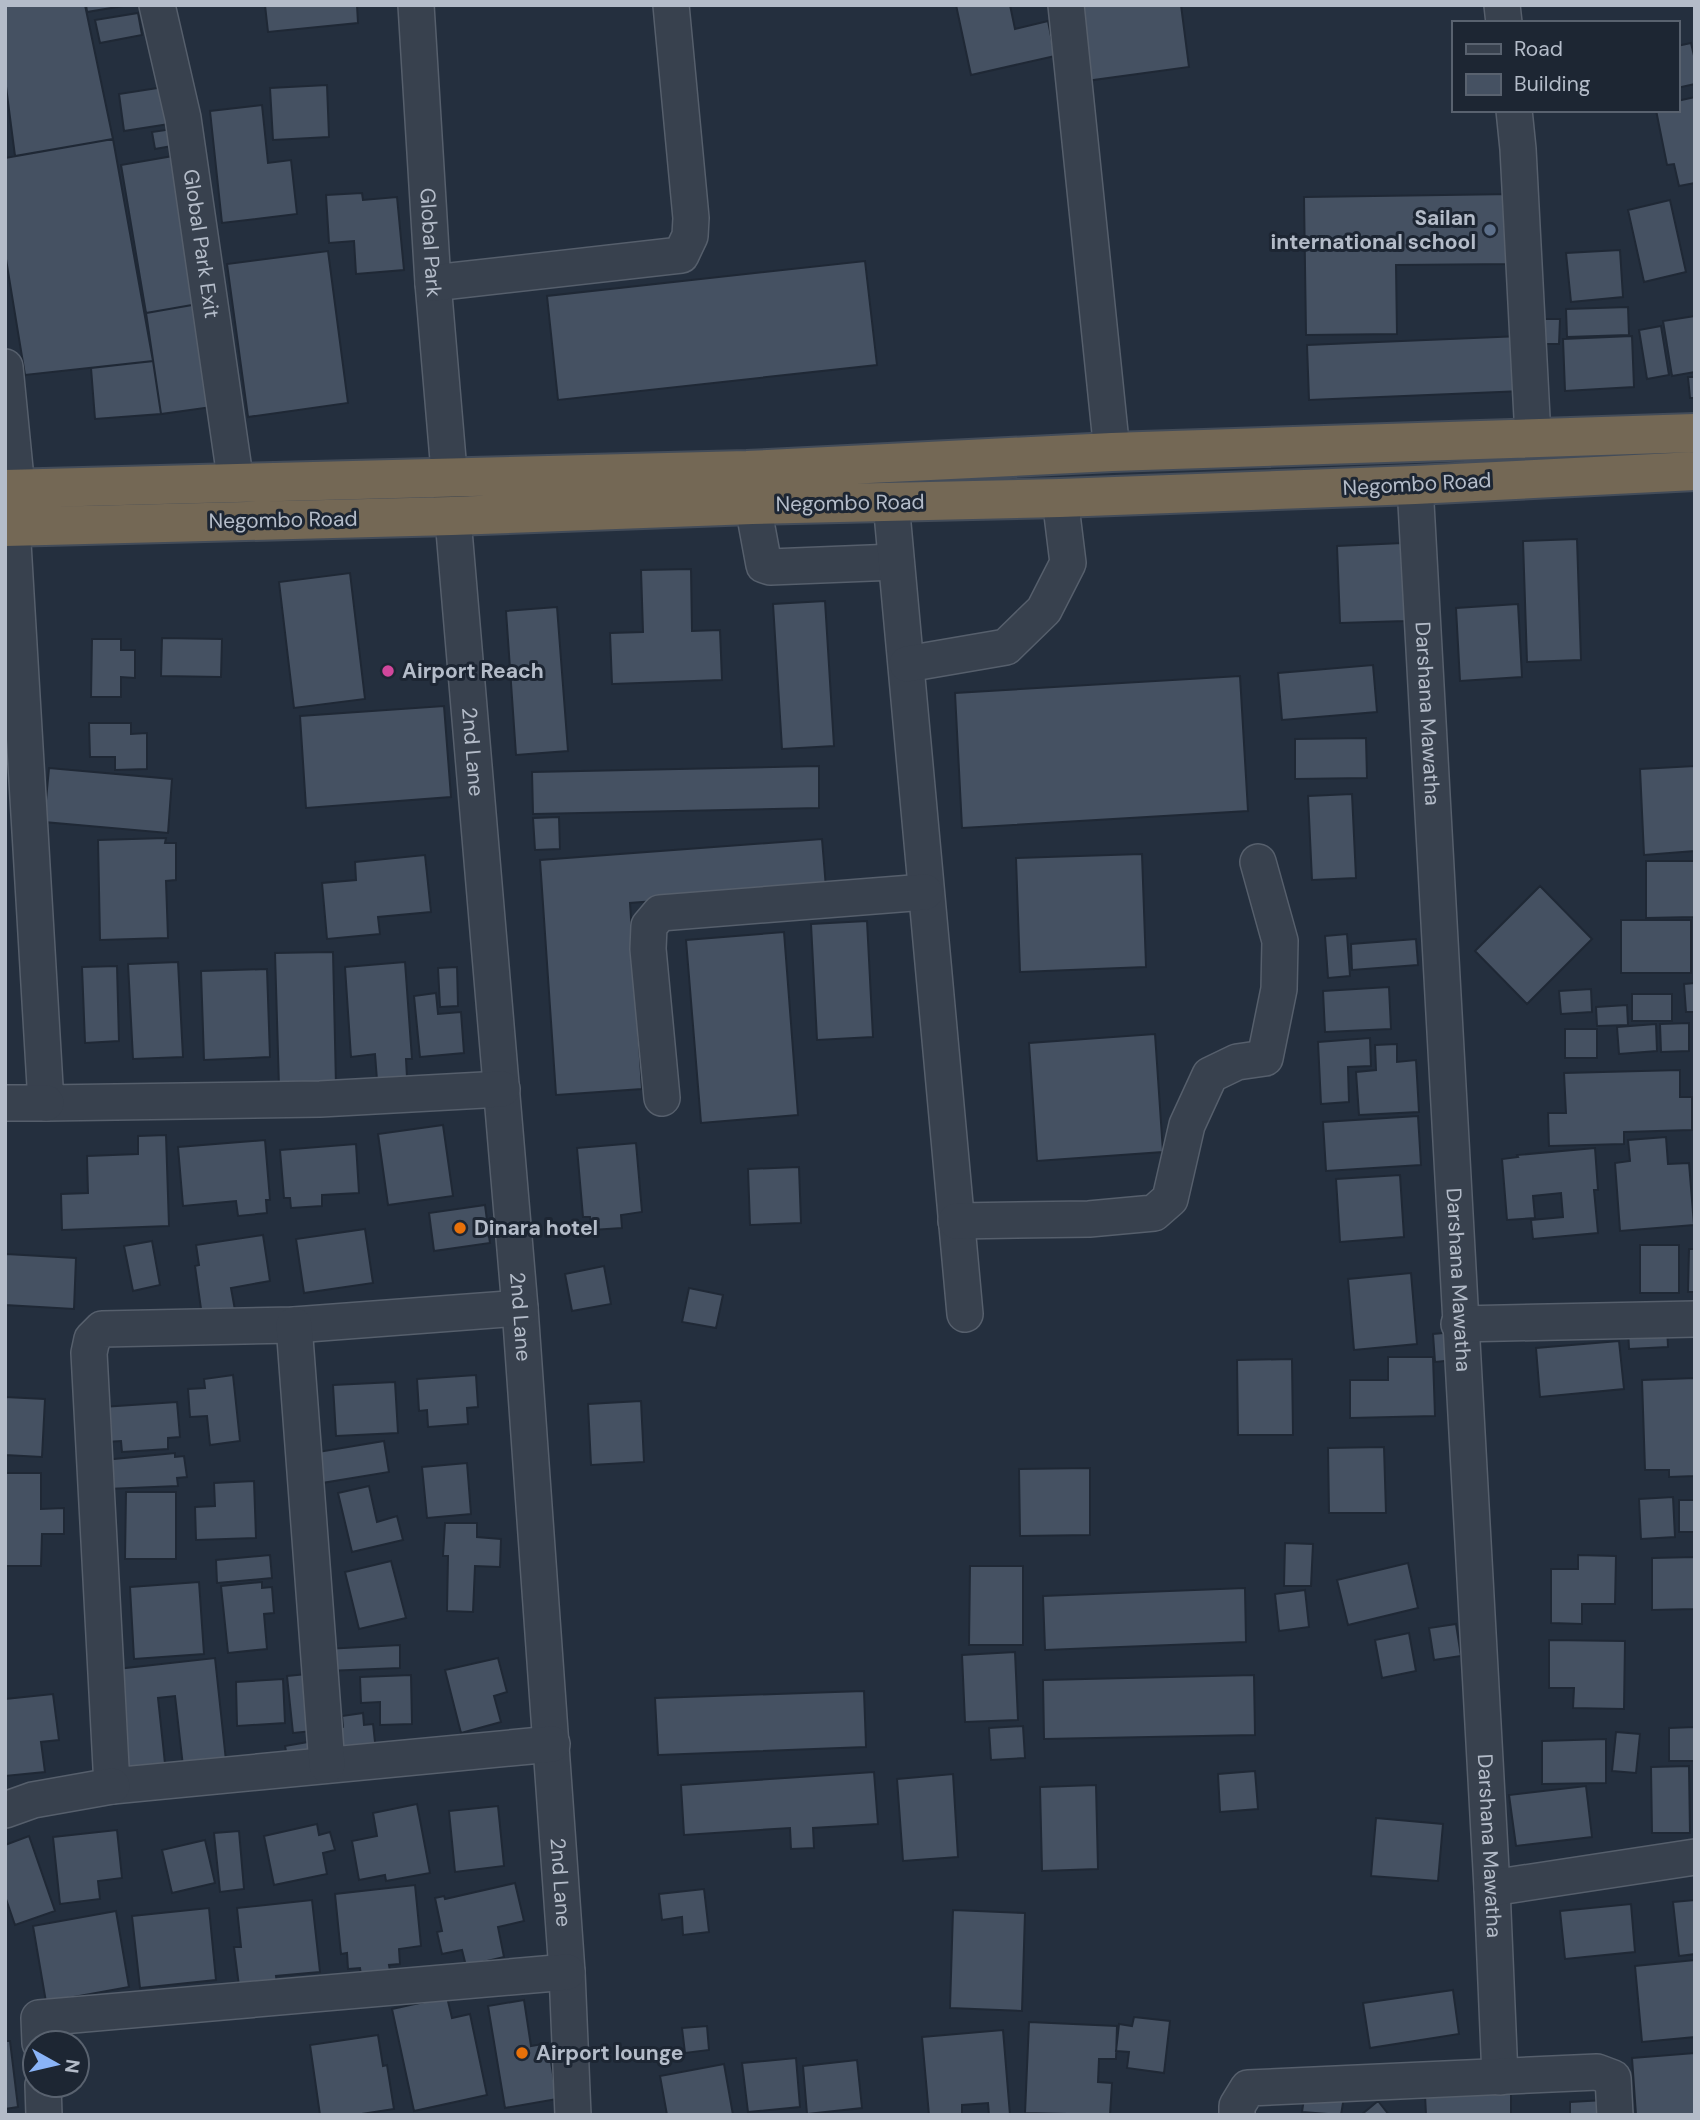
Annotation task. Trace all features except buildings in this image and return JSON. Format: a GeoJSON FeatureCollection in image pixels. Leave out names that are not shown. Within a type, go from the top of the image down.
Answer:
{"type":"FeatureCollection","features":[{"type":"Feature","properties":{"kind":"highway","name":"Negombo Road"},"geometry":{"type":"LineString","coordinates":[[8,526],[453,516],[1112,452],[1695,433]]}},
{"type":"Feature","properties":{"kind":"highway","name":"Negombo Road"},"geometry":{"type":"LineString","coordinates":[[11,489],[450,478],[749,488],[891,502],[1415,485],[1695,471]]}},
{"type":"Feature","properties":{"kind":"street","name":"Global Park Exit"},"geometry":{"type":"LineString","coordinates":[[157,5],[183,118],[236,484]]}},
{"type":"Feature","properties":{"kind":"street","name":"Global Park"},"geometry":{"type":"LineString","coordinates":[[416,5],[433,283],[450,478]]}},
{"type":"Feature","properties":{"kind":"street"},"geometry":{"type":"LineString","coordinates":[[433,283],[681,255],[690,236],[691,218],[671,5]]}},
{"type":"Feature","properties":{"kind":"street"},"geometry":{"type":"LineString","coordinates":[[1066,5],[1112,452]]}},
{"type":"Feature","properties":{"kind":"street"},"geometry":{"type":"LineString","coordinates":[[1514,112],[1533,437]]}},
{"type":"Feature","properties":{"kind":"street"},"geometry":{"type":"LineString","coordinates":[[5,367],[11,489]]}},
{"type":"Feature","properties":{"kind":"street","name":"2nd Lane"},"geometry":{"type":"LineString","coordinates":[[450,478],[520,1308],[567,1972],[573,2115]]}},
{"type":"Feature","properties":{"kind":"street","name":"Darshana Mawatha"},"geometry":{"type":"LineString","coordinates":[[1415,485],[1500,2077]]}},
{"type":"Feature","properties":{"kind":"street"},"geometry":{"type":"LineString","coordinates":[[749,488],[764,565],[770,567],[896,562]]}},
{"type":"Feature","properties":{"kind":"street"},"geometry":{"type":"LineString","coordinates":[[907,664],[1006,647],[1044,610],[1068,563],[1060,498]]}},
{"type":"Feature","properties":{"kind":"street"},"geometry":{"type":"LineString","coordinates":[[891,502],[965,1314]]}},
{"type":"Feature","properties":{"kind":"street"},"geometry":{"type":"LineString","coordinates":[[8,526],[46,1103]]}},
{"type":"Feature","properties":{"kind":"street"},"geometry":{"type":"LineString","coordinates":[[956,1221],[1089,1219],[1154,1213],[1170,1199],[1187,1125],[1210,1075],[1237,1062],[1265,1058],[1279,989],[1280,941],[1258,862]]}},
{"type":"Feature","properties":{"kind":"street"},"geometry":{"type":"LineString","coordinates":[[662,1098],[648,949],[649,926],[660,912],[925,892]]}},
{"type":"Feature","properties":{"kind":"street"},"geometry":{"type":"LineString","coordinates":[[5,1103],[320,1099],[502,1089]]}},
{"type":"Feature","properties":{"kind":"street"},"geometry":{"type":"LineString","coordinates":[[112,1786],[90,1367],[92,1339],[102,1329],[294,1325],[520,1308]]}},
{"type":"Feature","properties":{"kind":"street"},"geometry":{"type":"LineString","coordinates":[[1459,1324],[1695,1319]]}},
{"type":"Feature","properties":{"kind":"street"},"geometry":{"type":"LineString","coordinates":[[294,1325],[327,1765]]}},
{"type":"Feature","properties":{"kind":"street"},"geometry":{"type":"LineString","coordinates":[[5,1810],[33,1800],[112,1786],[552,1744]]}},
{"type":"Feature","properties":{"kind":"street"},"geometry":{"type":"LineString","coordinates":[[1492,1888],[1695,1857]]}},
{"type":"Feature","properties":{"kind":"street"},"geometry":{"type":"LineString","coordinates":[[39,2029],[39,2018],[567,1972]]}},
{"type":"Feature","properties":{"kind":"street"},"geometry":{"type":"LineString","coordinates":[[1237,2115],[1237,2106],[1248,2088],[1597,2072],[1614,2078],[1615,2115]]}},
{"type":"Feature","properties":{"kind":"place","name":"Sailan international school"},"geometry":{"type":"Point","coordinates":[1490,230]}},
{"type":"Feature","properties":{"kind":"place","name":"Airport Reach"},"geometry":{"type":"Point","coordinates":[388,671]}},
{"type":"Feature","properties":{"kind":"place","name":"Dinara hotel"},"geometry":{"type":"Point","coordinates":[460,1228]}},
{"type":"Feature","properties":{"kind":"place","name":"Airport lounge"},"geometry":{"type":"Point","coordinates":[522,2053]}}]}
